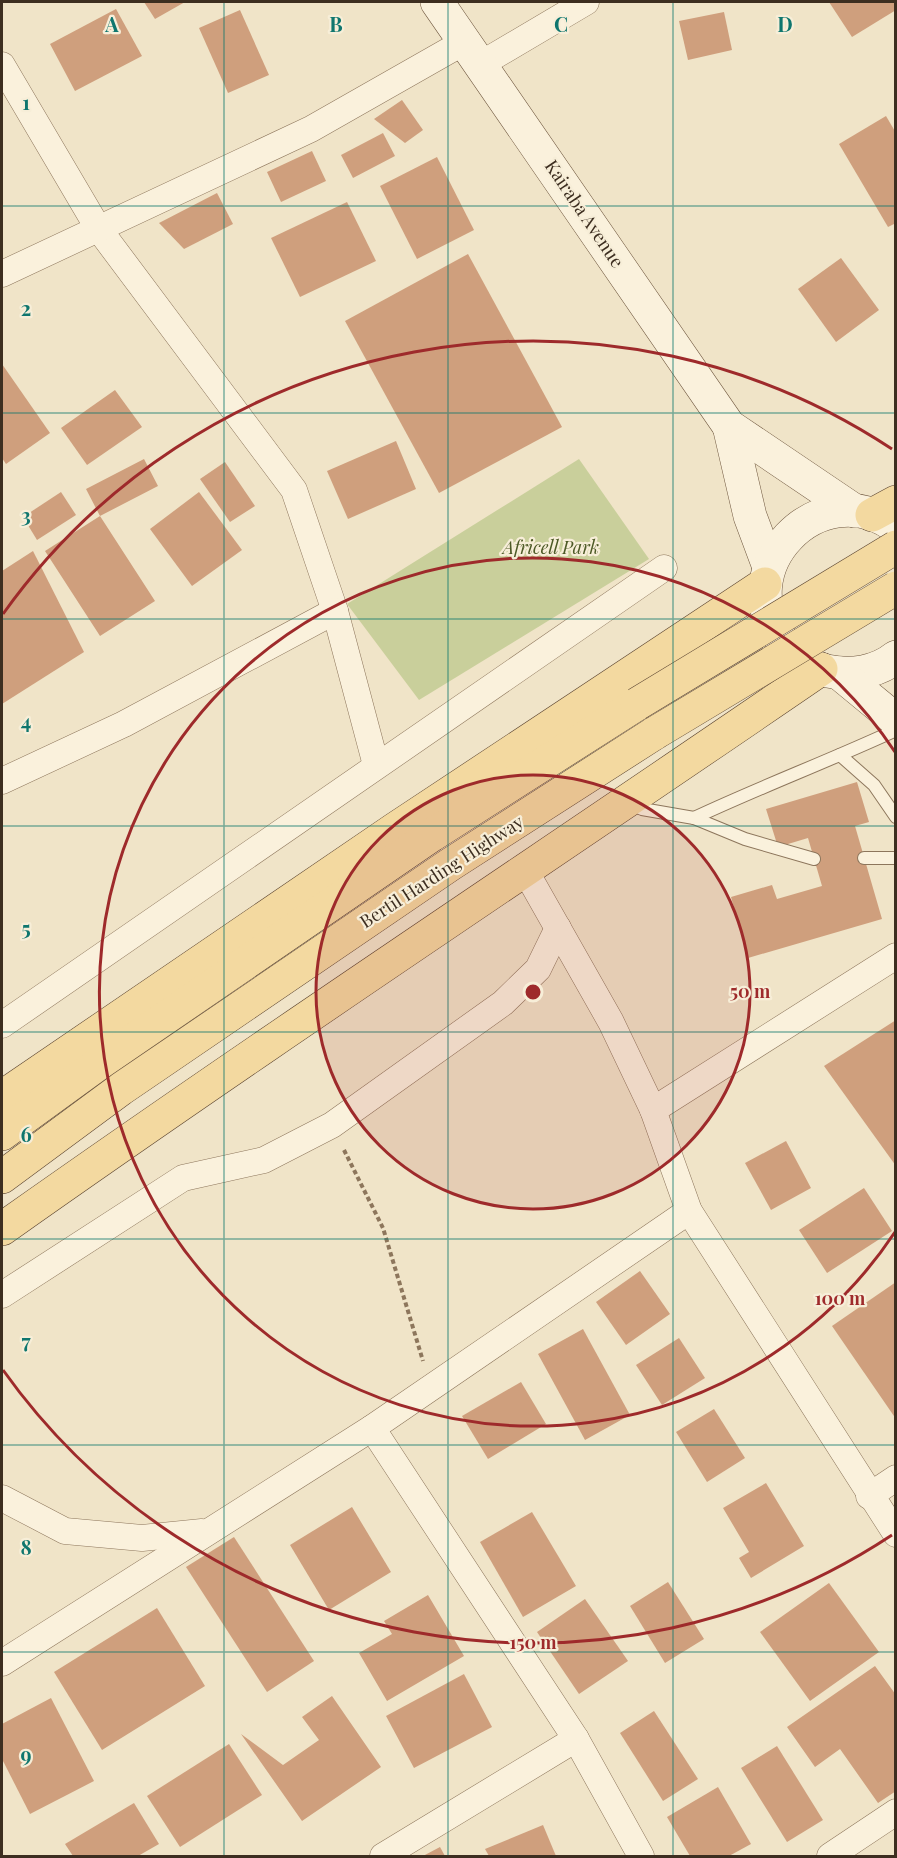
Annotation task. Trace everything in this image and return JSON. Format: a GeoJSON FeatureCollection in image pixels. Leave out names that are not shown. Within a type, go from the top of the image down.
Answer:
{"type":"FeatureCollection","features":[{"type":"Feature","properties":{"kind":"main road","name":"Bertil Harding Highway"},"geometry":{"type":"LineString","coordinates":[[2,1134],[101,1062],[432,836],[637,704],[896,547]]}},
{"type":"Feature","properties":{"kind":"main road"},"geometry":{"type":"LineString","coordinates":[[2,1097],[767,576]]}},
{"type":"Feature","properties":{"kind":"main road","name":"Bertil Harding Highway"},"geometry":{"type":"LineString","coordinates":[[2,1177],[121,1089],[451,864],[656,733],[896,588]]}},
{"type":"Feature","properties":{"kind":"main road"},"geometry":{"type":"LineString","coordinates":[[2,1229],[210,1082],[526,872],[627,802],[830,671]]}},
{"type":"Feature","properties":{"kind":"street","name":"Kairaba Avenue"},"geometry":{"type":"LineString","coordinates":[[437,2],[729,426]]}},
{"type":"Feature","properties":{"kind":"street"},"geometry":{"type":"LineString","coordinates":[[2,274],[586,2]]}},
{"type":"Feature","properties":{"kind":"street"},"geometry":{"type":"LineString","coordinates":[[2,65],[98,228],[294,490],[335,611],[376,765]]}},
{"type":"Feature","properties":{"kind":"street"},"geometry":{"type":"LineString","coordinates":[[729,426],[879,514]]}},
{"type":"Feature","properties":{"kind":"street"},"geometry":{"type":"LineString","coordinates":[[729,426],[767,576],[770,620],[778,637],[790,651],[830,671],[896,720]]}},
{"type":"Feature","properties":{"kind":"street"},"geometry":{"type":"LineString","coordinates":[[767,576],[777,550],[802,524],[827,514],[879,514]]}},
{"type":"Feature","properties":{"kind":"street"},"geometry":{"type":"LineString","coordinates":[[2,1025],[664,568]]}},
{"type":"Feature","properties":{"kind":"street"},"geometry":{"type":"LineString","coordinates":[[2,782],[124,724],[335,611]]}},
{"type":"Feature","properties":{"kind":"street"},"geometry":{"type":"LineString","coordinates":[[830,671],[875,668],[896,657]]}},
{"type":"Feature","properties":{"kind":"street"},"geometry":{"type":"LineString","coordinates":[[526,872],[611,1022],[653,1110],[689,1211],[869,1496],[896,1534]]}},
{"type":"Feature","properties":{"kind":"street"},"geometry":{"type":"LineString","coordinates":[[2,1295],[183,1178],[264,1160],[332,1125],[503,1003],[538,969],[558,928]]}},
{"type":"Feature","properties":{"kind":"street"},"geometry":{"type":"LineString","coordinates":[[653,1110],[896,956]]}},
{"type":"Feature","properties":{"kind":"street"},"geometry":{"type":"LineString","coordinates":[[2,1664],[372,1428],[689,1211]]}},
{"type":"Feature","properties":{"kind":"street"},"geometry":{"type":"LineString","coordinates":[[372,1428],[576,1739],[641,1857]]}},
{"type":"Feature","properties":{"kind":"street"},"geometry":{"type":"LineString","coordinates":[[869,1496],[896,1478]]}},
{"type":"Feature","properties":{"kind":"street"},"geometry":{"type":"LineString","coordinates":[[2,1498],[64,1531],[142,1538],[209,1531]]}},
{"type":"Feature","properties":{"kind":"street"},"geometry":{"type":"LineString","coordinates":[[383,1857],[576,1739]]}},
{"type":"Feature","properties":{"kind":"street"},"geometry":{"type":"LineString","coordinates":[[830,1857],[896,1812]]}},
{"type":"Feature","properties":{"kind":"lane"},"geometry":{"type":"LineString","coordinates":[[693,818],[777,779],[896,730]]}},
{"type":"Feature","properties":{"kind":"lane"},"geometry":{"type":"LineString","coordinates":[[840,755],[874,785],[896,817]]}},
{"type":"Feature","properties":{"kind":"lane"},"geometry":{"type":"LineString","coordinates":[[627,802],[642,809],[693,818],[745,839],[814,860]]}},
{"type":"Feature","properties":{"kind":"lane"},"geometry":{"type":"LineString","coordinates":[[864,858],[896,858]]}},
{"type":"Feature","properties":{"kind":"path"},"geometry":{"type":"LineString","coordinates":[[332,1125],[382,1228],[410,1311],[417,1345]]}},
{"type":"Feature","properties":{"kind":"green space","name":"Africell Park"},"geometry":{"type":"Polygon","coordinates":[[[579,459],[649,559],[419,700],[347,604],[579,459]]]}},
{"type":"Feature","properties":{"kind":"building"},"geometry":{"type":"Polygon","coordinates":[[[144,2],[185,2],[155,19],[144,2]]]}},
{"type":"Feature","properties":{"kind":"building"},"geometry":{"type":"Polygon","coordinates":[[[829,2],[896,2],[896,10],[852,37],[829,2]]]}},
{"type":"Feature","properties":{"kind":"building"},"geometry":{"type":"Polygon","coordinates":[[[116,9],[142,56],[75,91],[50,44],[116,9]]]}},
{"type":"Feature","properties":{"kind":"building"},"geometry":{"type":"Polygon","coordinates":[[[240,10],[269,75],[228,93],[199,28],[240,10]]]}},
{"type":"Feature","properties":{"kind":"building"},"geometry":{"type":"Polygon","coordinates":[[[724,12],[732,50],[688,60],[679,21],[724,12]]]}},
{"type":"Feature","properties":{"kind":"building"},"geometry":{"type":"Polygon","coordinates":[[[402,100],[423,130],[405,143],[374,119],[402,100]]]}},
{"type":"Feature","properties":{"kind":"building"},"geometry":{"type":"Polygon","coordinates":[[[886,116],[896,133],[896,223],[888,227],[839,144],[886,116]]]}},
{"type":"Feature","properties":{"kind":"building"},"geometry":{"type":"Polygon","coordinates":[[[383,133],[395,156],[353,178],[341,155],[383,133]]]}},
{"type":"Feature","properties":{"kind":"building"},"geometry":{"type":"Polygon","coordinates":[[[312,151],[326,181],[281,202],[267,172],[312,151]]]}},
{"type":"Feature","properties":{"kind":"building"},"geometry":{"type":"Polygon","coordinates":[[[437,157],[474,230],[417,259],[380,186],[437,157]]]}},
{"type":"Feature","properties":{"kind":"building"},"geometry":{"type":"Polygon","coordinates":[[[217,193],[233,224],[184,249],[159,223],[217,193]]]}},
{"type":"Feature","properties":{"kind":"building"},"geometry":{"type":"Polygon","coordinates":[[[347,202],[376,261],[300,297],[271,238],[347,202]]]}},
{"type":"Feature","properties":{"kind":"building"},"geometry":{"type":"Polygon","coordinates":[[[468,254],[562,427],[439,493],[345,321],[468,254]]]}},
{"type":"Feature","properties":{"kind":"building"},"geometry":{"type":"Polygon","coordinates":[[[841,258],[879,310],[836,342],[798,289],[841,258]]]}},
{"type":"Feature","properties":{"kind":"building"},"geometry":{"type":"Polygon","coordinates":[[[2,364],[50,433],[6,464],[2,458],[2,364]]]}},
{"type":"Feature","properties":{"kind":"building"},"geometry":{"type":"Polygon","coordinates":[[[115,390],[142,427],[87,465],[61,428],[115,390]]]}},
{"type":"Feature","properties":{"kind":"building"},"geometry":{"type":"Polygon","coordinates":[[[396,441],[416,489],[348,519],[327,471],[396,441]]]}},
{"type":"Feature","properties":{"kind":"building"},"geometry":{"type":"Polygon","coordinates":[[[144,459],[158,486],[100,516],[86,489],[144,459]]]}},
{"type":"Feature","properties":{"kind":"building"},"geometry":{"type":"Polygon","coordinates":[[[225,462],[255,506],[230,522],[200,479],[225,462]]]}},
{"type":"Feature","properties":{"kind":"building"},"geometry":{"type":"Polygon","coordinates":[[[61,492],[76,515],[37,540],[23,517],[61,492]]]}},
{"type":"Feature","properties":{"kind":"building"},"geometry":{"type":"Polygon","coordinates":[[[199,492],[242,550],[192,586],[150,529],[199,492]]]}},
{"type":"Feature","properties":{"kind":"building"},"geometry":{"type":"Polygon","coordinates":[[[100,516],[155,601],[100,636],[45,551],[100,516]]]}},
{"type":"Feature","properties":{"kind":"building"},"geometry":{"type":"Polygon","coordinates":[[[33,551],[84,652],[2,704],[2,571],[33,551]]]}},
{"type":"Feature","properties":{"kind":"building"},"geometry":{"type":"Polygon","coordinates":[[[857,782],[869,822],[855,826],[882,919],[748,958],[731,897],[772,885],[777,899],[822,886],[808,838],[778,847],[766,809],[857,782]]]}},
{"type":"Feature","properties":{"kind":"building"},"geometry":{"type":"Polygon","coordinates":[[[896,1020],[896,1166],[824,1066],[896,1020]]]}},
{"type":"Feature","properties":{"kind":"building"},"geometry":{"type":"Polygon","coordinates":[[[786,1141],[811,1188],[771,1210],[745,1163],[786,1141]]]}},
{"type":"Feature","properties":{"kind":"building"},"geometry":{"type":"Polygon","coordinates":[[[864,1188],[892,1231],[827,1273],[799,1230],[864,1188]]]}},
{"type":"Feature","properties":{"kind":"building"},"geometry":{"type":"Polygon","coordinates":[[[640,1271],[670,1314],[626,1345],[596,1302],[640,1271]]]}},
{"type":"Feature","properties":{"kind":"building"},"geometry":{"type":"Polygon","coordinates":[[[896,1282],[896,1419],[832,1326],[896,1282]]]}},
{"type":"Feature","properties":{"kind":"building"},"geometry":{"type":"Polygon","coordinates":[[[583,1329],[630,1415],[585,1440],[538,1354],[583,1329]]]}},
{"type":"Feature","properties":{"kind":"building"},"geometry":{"type":"Polygon","coordinates":[[[679,1338],[705,1378],[662,1405],[636,1365],[679,1338]]]}},
{"type":"Feature","properties":{"kind":"building"},"geometry":{"type":"Polygon","coordinates":[[[521,1382],[546,1424],[488,1459],[462,1416],[521,1382]]]}},
{"type":"Feature","properties":{"kind":"building"},"geometry":{"type":"Polygon","coordinates":[[[714,1409],[745,1458],[707,1482],[676,1432],[714,1409]]]}},
{"type":"Feature","properties":{"kind":"building"},"geometry":{"type":"Polygon","coordinates":[[[766,1483],[804,1546],[751,1578],[739,1558],[749,1552],[723,1508],[766,1483]]]}},
{"type":"Feature","properties":{"kind":"building"},"geometry":{"type":"Polygon","coordinates":[[[352,1507],[391,1572],[329,1610],[290,1545],[352,1507]]]}},
{"type":"Feature","properties":{"kind":"building"},"geometry":{"type":"Polygon","coordinates":[[[532,1512],[576,1586],[523,1617],[480,1542],[532,1512]]]}},
{"type":"Feature","properties":{"kind":"building"},"geometry":{"type":"Polygon","coordinates":[[[234,1537],[314,1661],[267,1692],[186,1567],[234,1537]]]}},
{"type":"Feature","properties":{"kind":"building"},"geometry":{"type":"Polygon","coordinates":[[[668,1582],[704,1639],[665,1663],[630,1606],[668,1582]]]}},
{"type":"Feature","properties":{"kind":"building"},"geometry":{"type":"Polygon","coordinates":[[[829,1583],[879,1652],[810,1701],[760,1632],[829,1583]]]}},
{"type":"Feature","properties":{"kind":"building"},"geometry":{"type":"Polygon","coordinates":[[[428,1595],[464,1656],[387,1701],[359,1653],[392,1634],[384,1621],[428,1595]]]}},
{"type":"Feature","properties":{"kind":"building"},"geometry":{"type":"Polygon","coordinates":[[[585,1599],[628,1661],[579,1694],[537,1632],[585,1599]]]}},
{"type":"Feature","properties":{"kind":"building"},"geometry":{"type":"Polygon","coordinates":[[[157,1608],[205,1686],[102,1750],[54,1672],[157,1608]]]}},
{"type":"Feature","properties":{"kind":"building"},"geometry":{"type":"Polygon","coordinates":[[[875,1666],[896,1695],[896,1791],[878,1803],[840,1749],[815,1767],[787,1727],[875,1666]]]}},
{"type":"Feature","properties":{"kind":"building"},"geometry":{"type":"Polygon","coordinates":[[[464,1674],[492,1727],[414,1768],[386,1716],[464,1674]]]}},
{"type":"Feature","properties":{"kind":"building"},"geometry":{"type":"Polygon","coordinates":[[[332,1696],[381,1767],[302,1821],[241,1734],[283,1765],[319,1740],[302,1717],[332,1696]]]}},
{"type":"Feature","properties":{"kind":"building"},"geometry":{"type":"Polygon","coordinates":[[[51,1698],[94,1781],[30,1814],[2,1759],[2,1724],[51,1698]]]}},
{"type":"Feature","properties":{"kind":"building"},"geometry":{"type":"Polygon","coordinates":[[[654,1711],[698,1779],[663,1801],[620,1733],[654,1711]]]}},
{"type":"Feature","properties":{"kind":"building"},"geometry":{"type":"Polygon","coordinates":[[[229,1744],[262,1795],[180,1847],[147,1796],[229,1744]]]}},
{"type":"Feature","properties":{"kind":"building"},"geometry":{"type":"Polygon","coordinates":[[[777,1746],[823,1820],[787,1842],[741,1768],[777,1746]]]}},
{"type":"Feature","properties":{"kind":"building"},"geometry":{"type":"Polygon","coordinates":[[[718,1787],[751,1844],[729,1856],[690,1856],[667,1817],[718,1787]]]}},
{"type":"Feature","properties":{"kind":"building"},"geometry":{"type":"Polygon","coordinates":[[[134,1803],[159,1844],[138,1856],[73,1856],[65,1844],[134,1803]]]}},
{"type":"Feature","properties":{"kind":"building"},"geometry":{"type":"Polygon","coordinates":[[[543,1825],[556,1856],[489,1856],[485,1849],[543,1825]]]}},
{"type":"Feature","properties":{"kind":"building"},"geometry":{"type":"Polygon","coordinates":[[[440,1847],[445,1856],[423,1856],[440,1847]]]}}]}
